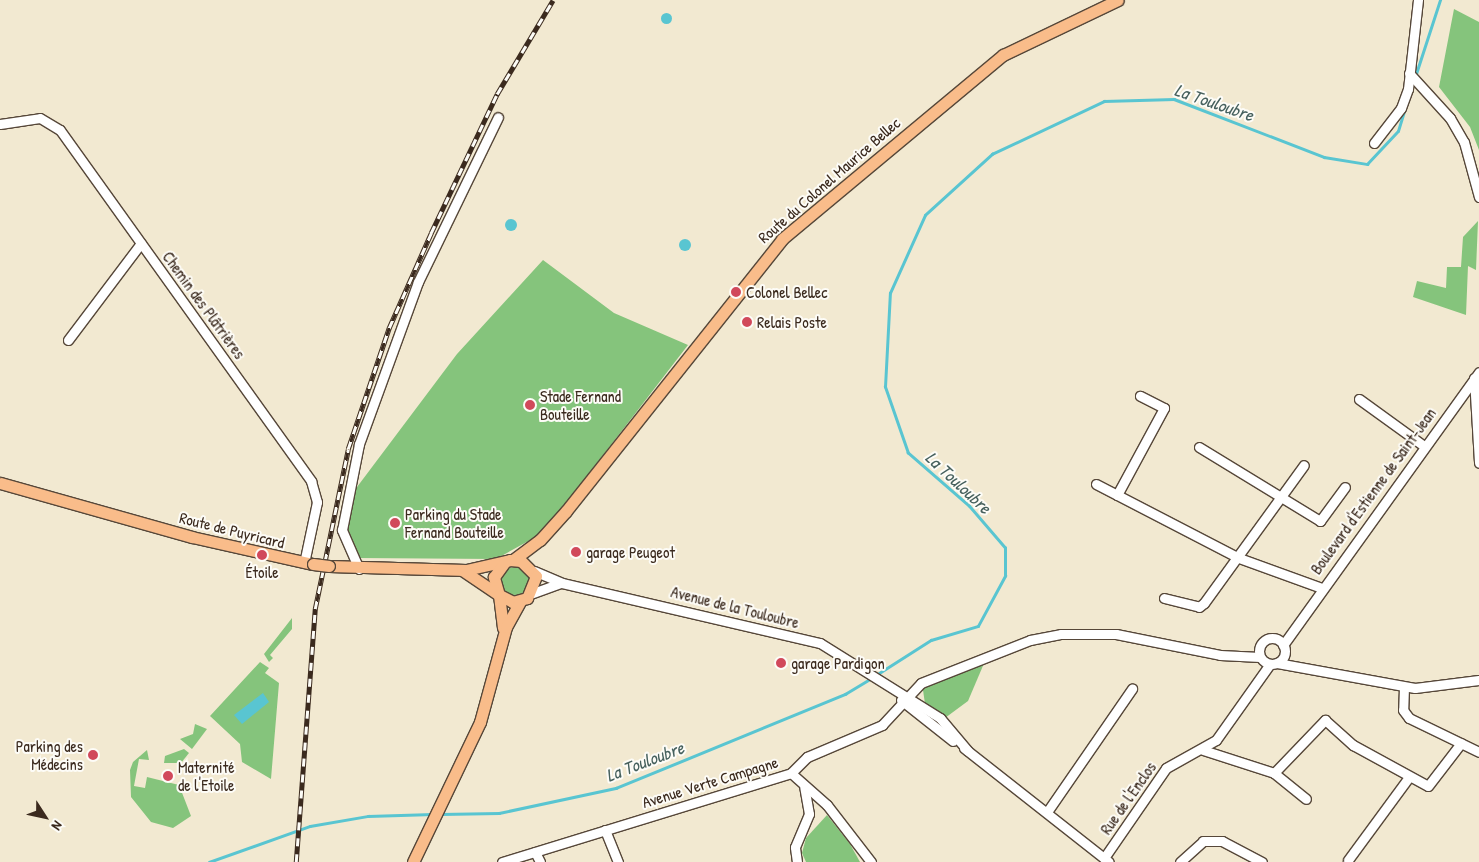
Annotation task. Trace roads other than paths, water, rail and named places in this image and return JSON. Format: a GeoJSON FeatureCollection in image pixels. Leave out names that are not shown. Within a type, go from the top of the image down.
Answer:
{"type":"FeatureCollection","features":[{"type":"Feature","properties":{"kind":"main road","name":"Route du Colonel Maurice Bellec"},"geometry":{"type":"LineString","coordinates":[[509,561],[540,540],[782,239],[1003,55],[1118,0]]}},
{"type":"Feature","properties":{"kind":"main road","name":"Route de Puyricard"},"geometry":{"type":"LineString","coordinates":[[0,483],[309,564],[359,569],[464,570],[509,561]]}},
{"type":"Feature","properties":{"kind":"main road","name":"Route du Colonel Maurice Bellec"},"geometry":{"type":"LineString","coordinates":[[533,569],[540,540]]}},
{"type":"Feature","properties":{"kind":"main road"},"geometry":{"type":"LineString","coordinates":[[413,862],[480,722],[501,646],[520,602],[533,593],[533,569],[509,561],[497,569],[501,646]]}},
{"type":"Feature","properties":{"kind":"main road","name":"Route de Puyricard"},"geometry":{"type":"LineString","coordinates":[[464,570],[497,591]]}},
{"type":"Feature","properties":{"kind":"main road"},"geometry":{"type":"LineString","coordinates":[[497,591],[520,602]]}},
{"type":"Feature","properties":{"kind":"street"},"geometry":{"type":"LineString","coordinates":[[1374,143],[1401,108],[1409,73],[1418,0]]}},
{"type":"Feature","properties":{"kind":"street"},"geometry":{"type":"LineString","coordinates":[[1409,73],[1460,134],[1479,197]]}},
{"type":"Feature","properties":{"kind":"street"},"geometry":{"type":"LineString","coordinates":[[359,569],[342,530],[359,444],[418,282],[498,117]]}},
{"type":"Feature","properties":{"kind":"street","name":"Chemin des Plâtrières"},"geometry":{"type":"LineString","coordinates":[[0,124],[40,118],[60,130],[312,481],[317,502],[309,564]]}},
{"type":"Feature","properties":{"kind":"street"},"geometry":{"type":"LineString","coordinates":[[68,340],[141,243]]}},
{"type":"Feature","properties":{"kind":"street"},"geometry":{"type":"LineString","coordinates":[[1477,375],[1479,463]]}},
{"type":"Feature","properties":{"kind":"street","name":"Boulevard d'Estienne de Saint-Jean"},"geometry":{"type":"LineString","coordinates":[[1246,655],[1266,659],[1284,648],[1291,629],[1477,375]]}},
{"type":"Feature","properties":{"kind":"street"},"geometry":{"type":"LineString","coordinates":[[1117,495],[1164,408],[1140,396]]}},
{"type":"Feature","properties":{"kind":"street"},"geometry":{"type":"LineString","coordinates":[[1359,399],[1424,446]]}},
{"type":"Feature","properties":{"kind":"street"},"geometry":{"type":"LineString","coordinates":[[1199,447],[1320,521],[1345,487]]}},
{"type":"Feature","properties":{"kind":"street"},"geometry":{"type":"LineString","coordinates":[[1164,598],[1199,607],[1239,558],[1304,465]]}},
{"type":"Feature","properties":{"kind":"street"},"geometry":{"type":"LineString","coordinates":[[1096,484],[1239,558],[1322,588]]}},
{"type":"Feature","properties":{"kind":"street","name":"Avenue de la Touloubre"},"geometry":{"type":"LineString","coordinates":[[533,569],[562,582],[820,643],[866,670],[882,682],[1107,860]]}},
{"type":"Feature","properties":{"kind":"street"},"geometry":{"type":"LineString","coordinates":[[533,593],[562,582]]}},
{"type":"Feature","properties":{"kind":"street","name":"Boulevard d'Estienne de Saint-Jean"},"geometry":{"type":"LineString","coordinates":[[1266,659],[1264,641],[1276,639],[1291,629]]}},
{"type":"Feature","properties":{"kind":"street","name":"Avenue Verte Campagne"},"geometry":{"type":"LineString","coordinates":[[502,862],[791,773],[807,757],[882,725],[921,683],[1006,648],[1061,634],[1116,634],[1220,654],[1246,655]]}},
{"type":"Feature","properties":{"kind":"street"},"geometry":{"type":"LineString","coordinates":[[1276,639],[1300,668]]}},
{"type":"Feature","properties":{"kind":"street"},"geometry":{"type":"LineString","coordinates":[[1266,659],[1300,668],[1404,687],[1479,680]]}},
{"type":"Feature","properties":{"kind":"street","name":"Rue de l'Enclos"},"geometry":{"type":"LineString","coordinates":[[1107,860],[1166,768],[1203,750],[1216,740],[1259,674],[1266,659]]}},
{"type":"Feature","properties":{"kind":"street"},"geometry":{"type":"LineString","coordinates":[[1404,687],[1403,710],[1409,718],[1479,752]]}},
{"type":"Feature","properties":{"kind":"street"},"geometry":{"type":"LineString","coordinates":[[1047,812],[1132,689]]}},
{"type":"Feature","properties":{"kind":"street"},"geometry":{"type":"LineString","coordinates":[[1274,773],[1325,720],[1352,745],[1428,786],[1462,743]]}},
{"type":"Feature","properties":{"kind":"street"},"geometry":{"type":"LineString","coordinates":[[1203,750],[1274,773],[1306,799]]}},
{"type":"Feature","properties":{"kind":"street"},"geometry":{"type":"LineString","coordinates":[[791,773],[842,821],[871,862]]}},
{"type":"Feature","properties":{"kind":"street"},"geometry":{"type":"LineString","coordinates":[[1348,860],[1409,777]]}},
{"type":"Feature","properties":{"kind":"street"},"geometry":{"type":"LineString","coordinates":[[797,862],[795,847],[809,814],[810,800],[802,783]]}},
{"type":"Feature","properties":{"kind":"street"},"geometry":{"type":"LineString","coordinates":[[606,830],[618,862]]}},
{"type":"Feature","properties":{"kind":"street"},"geometry":{"type":"LineString","coordinates":[[1180,862],[1203,841],[1222,841],[1262,862]]}},
{"type":"Feature","properties":{"kind":"street"},"geometry":{"type":"LineString","coordinates":[[535,852],[540,862]]}},
{"type":"Feature","properties":{"kind":"water"},"geometry":{"type":"Polygon","coordinates":[[[666,12],[672,18],[666,24],[660,18],[666,12]]]}},
{"type":"Feature","properties":{"kind":"water"},"geometry":{"type":"Polygon","coordinates":[[[509,219],[513,219],[517,225],[513,231],[509,231],[505,227],[505,223],[509,219]]]}},
{"type":"Feature","properties":{"kind":"water"},"geometry":{"type":"Polygon","coordinates":[[[685,239],[691,245],[685,251],[679,245],[685,239]]]}},
{"type":"Feature","properties":{"kind":"water"},"geometry":{"type":"Polygon","coordinates":[[[263,693],[269,702],[242,724],[234,715],[263,693]]]}},
{"type":"Feature","properties":{"kind":"waterway","name":"La Touloubre"},"geometry":{"type":"LineString","coordinates":[[1415,77],[1440,0]]}},
{"type":"Feature","properties":{"kind":"waterway","name":"La Touloubre"},"geometry":{"type":"LineString","coordinates":[[876,675],[931,640],[978,626],[1005,576],[1005,548],[969,506],[908,453],[885,387],[890,293],[925,215],[992,154],[1104,101],[1174,99],[1324,157],[1367,164],[1398,131],[1405,108]]}},
{"type":"Feature","properties":{"kind":"waterway","name":"La Touloubre"},"geometry":{"type":"LineString","coordinates":[[441,814],[499,813],[616,788],[845,694],[872,678]]}},
{"type":"Feature","properties":{"kind":"waterway","name":"La Touloubre"},"geometry":{"type":"LineString","coordinates":[[209,862],[310,826],[368,816],[433,814]]}},
{"type":"Feature","properties":{"kind":"railway"},"geometry":{"type":"LineString","coordinates":[[296,862],[315,609],[348,449],[389,328],[431,233],[497,94],[553,0]]}},
{"type":"Feature","properties":{"kind":"place","name":"Colonel Bellec"},"geometry":{"type":"Point","coordinates":[736,292]}},
{"type":"Feature","properties":{"kind":"place","name":"Relais Poste"},"geometry":{"type":"Point","coordinates":[747,322]}},
{"type":"Feature","properties":{"kind":"place","name":"Stade Fernand Bouteille"},"geometry":{"type":"Point","coordinates":[530,405]}},
{"type":"Feature","properties":{"kind":"place","name":"Parking du Stade Fernand Bouteille"},"geometry":{"type":"Point","coordinates":[395,523]}},
{"type":"Feature","properties":{"kind":"place","name":"garage Peugeot"},"geometry":{"type":"Point","coordinates":[576,552]}},
{"type":"Feature","properties":{"kind":"place","name":"Étoile"},"geometry":{"type":"Point","coordinates":[262,555]}},
{"type":"Feature","properties":{"kind":"place","name":"garage Pardigon"},"geometry":{"type":"Point","coordinates":[781,663]}},
{"type":"Feature","properties":{"kind":"place","name":"Parking des Médecins"},"geometry":{"type":"Point","coordinates":[93,755]}},
{"type":"Feature","properties":{"kind":"place","name":"Maternité de l'Etoile"},"geometry":{"type":"Point","coordinates":[168,776]}}]}
